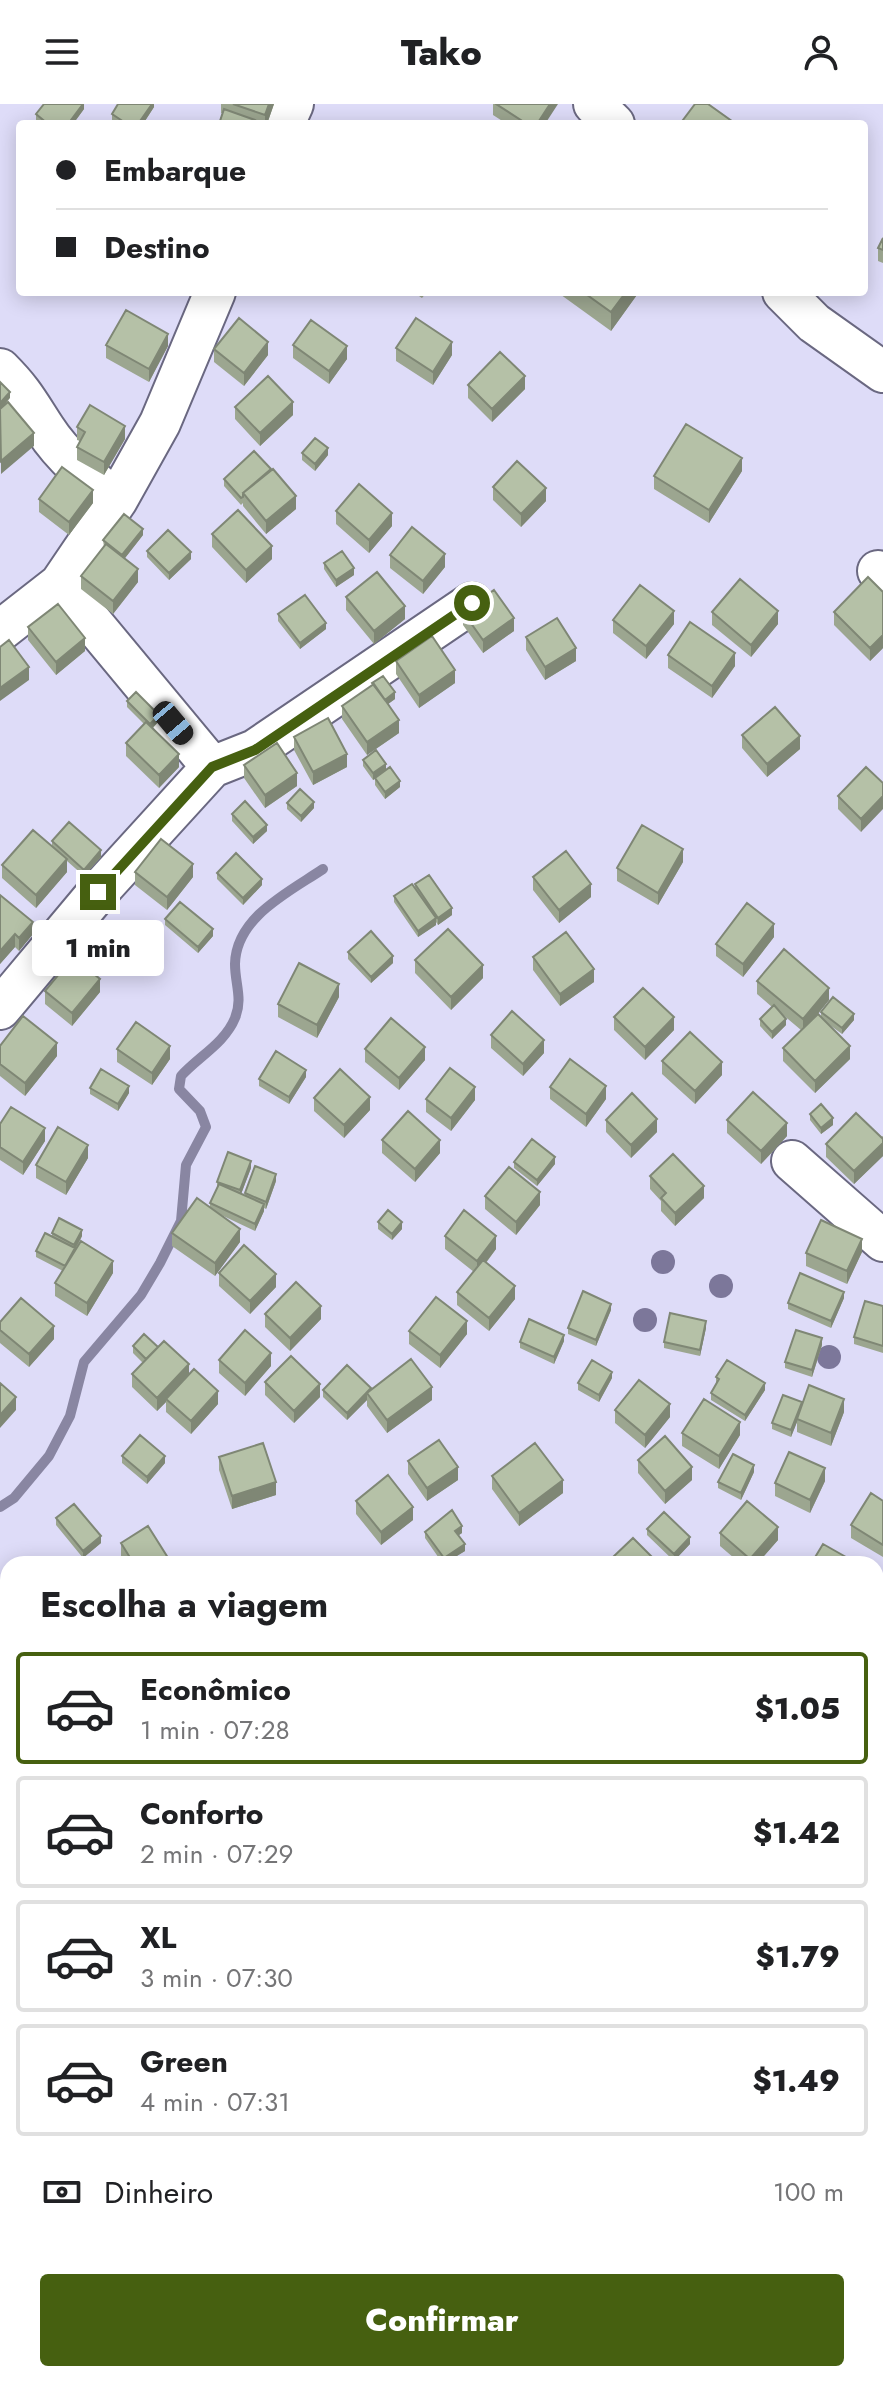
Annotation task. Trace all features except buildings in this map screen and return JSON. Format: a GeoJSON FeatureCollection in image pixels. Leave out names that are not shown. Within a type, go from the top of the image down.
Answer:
{"type":"FeatureCollection","features":[{"type":"Feature","properties":{"kind":"street"},"geometry":{"type":"LineString","coordinates":[[594,104],[610,120]]}},
{"type":"Feature","properties":{"kind":"street"},"geometry":{"type":"LineString","coordinates":[[0,631],[60,584],[117,500],[160,423],[213,296]]}},
{"type":"Feature","properties":{"kind":"street"},"geometry":{"type":"LineString","coordinates":[[787,296],[814,323],[883,372]]}},
{"type":"Feature","properties":{"kind":"street"},"geometry":{"type":"LineString","coordinates":[[0,369],[29,399],[46,431],[88,478],[117,500]]}},
{"type":"Feature","properties":{"kind":"street"},"geometry":{"type":"LineString","coordinates":[[60,584],[212,767]]}},
{"type":"Feature","properties":{"kind":"street"},"geometry":{"type":"LineString","coordinates":[[0,1009],[98,892],[212,767],[255,750],[472,603]]}},
{"type":"Feature","properties":{"kind":"street"},"geometry":{"type":"LineString","coordinates":[[792,1161],[883,1241]]}},
{"type":"Feature","properties":{"kind":"waterway"},"geometry":{"type":"LineString","coordinates":[[0,1507],[14,1498],[49,1456],[70,1416],[84,1362],[141,1295],[181,1221],[186,1165],[206,1127],[200,1111],[179,1089],[181,1076],[218,1042],[235,1018],[239,998],[235,964],[244,933],[254,919],[280,897],[323,869]]}},
{"type":"Feature","properties":{"kind":"route"},"geometry":{"type":"LineString","coordinates":[[98,892],[212,767],[255,750],[472,603]]}}]}
